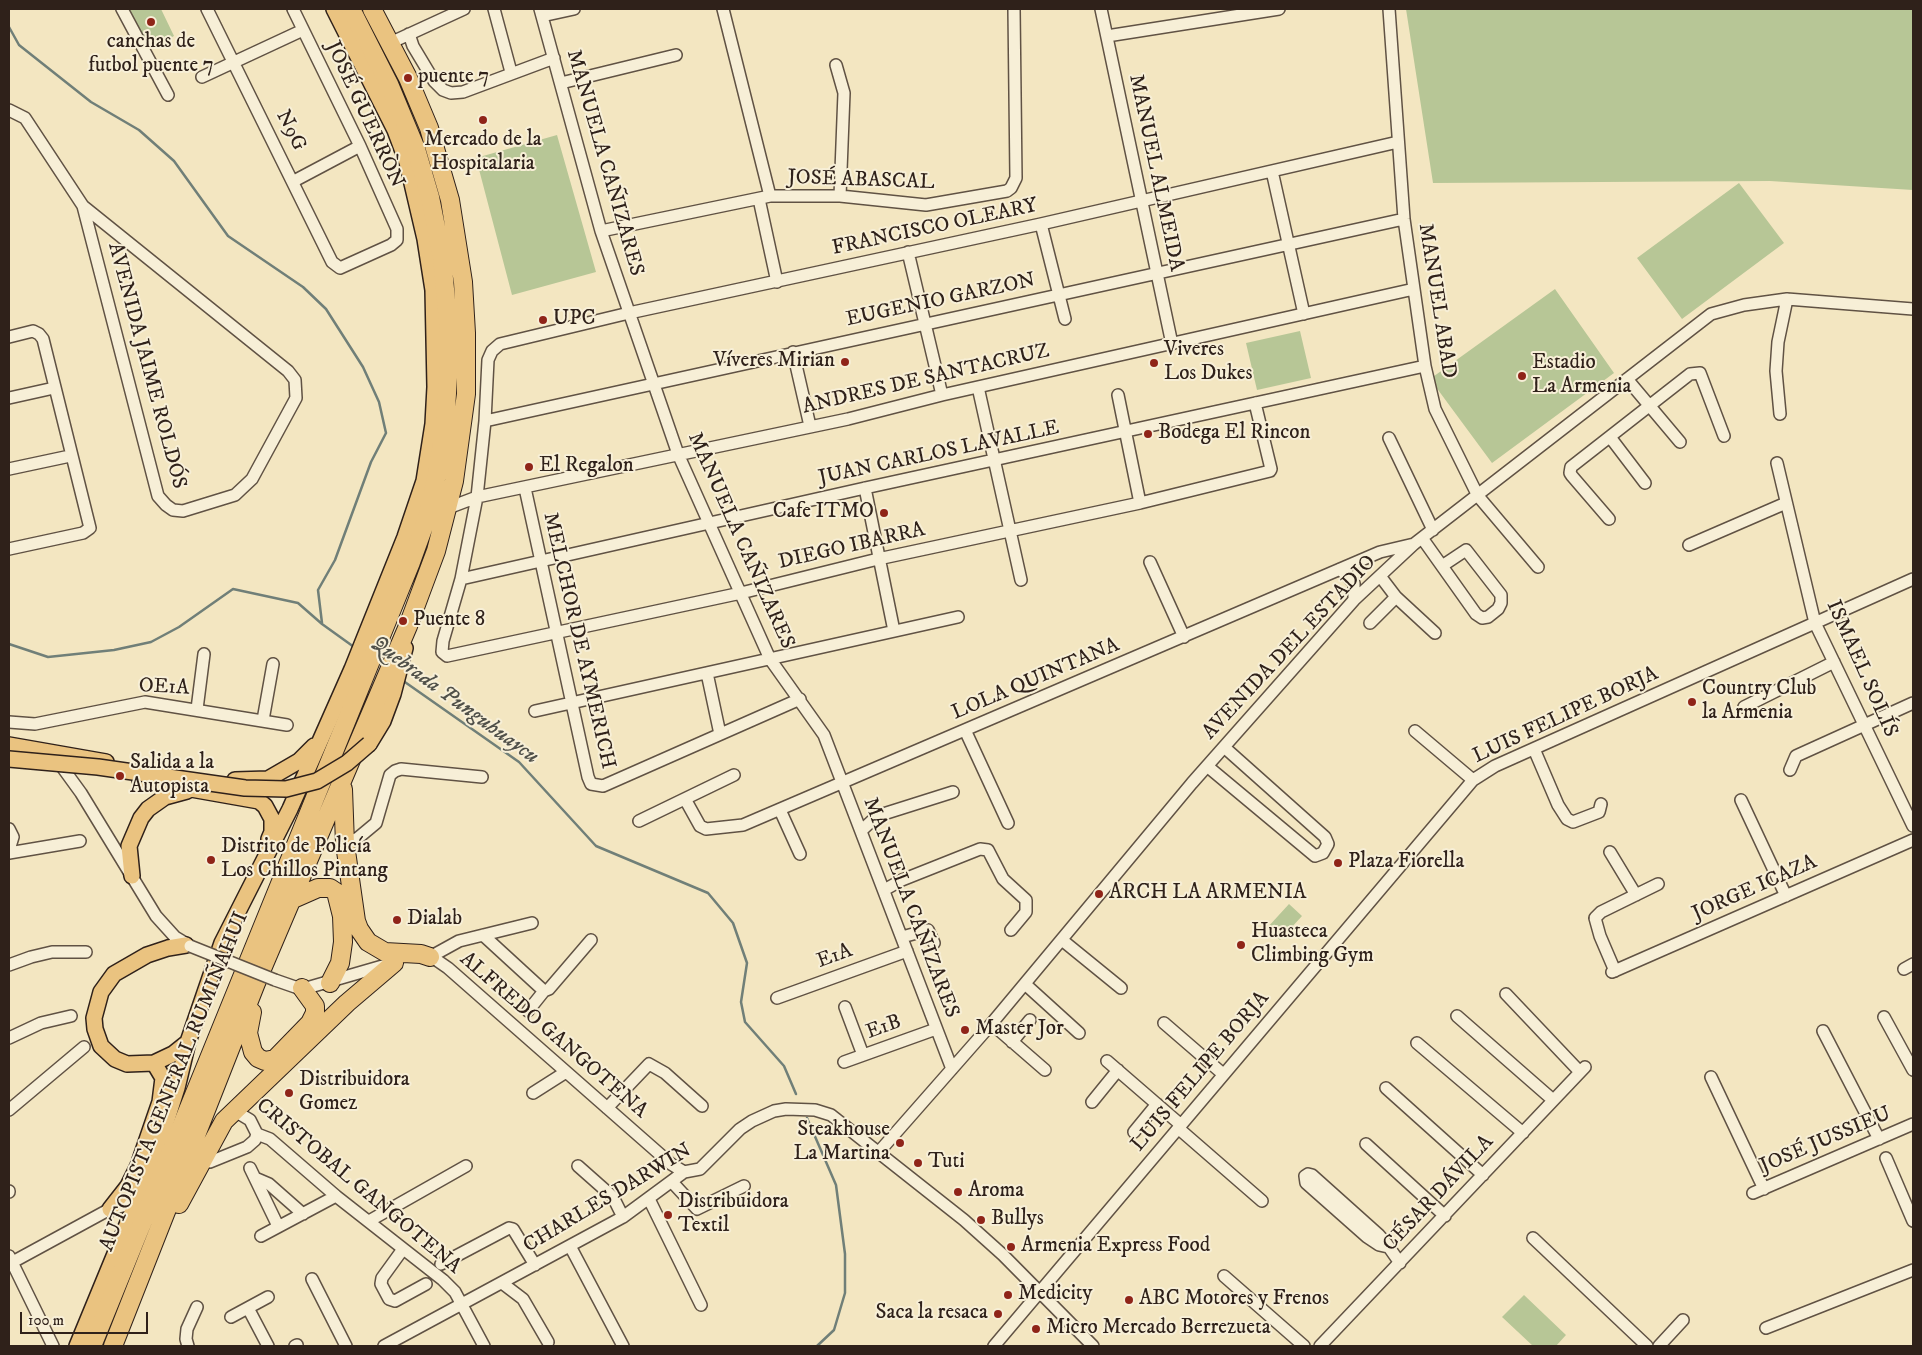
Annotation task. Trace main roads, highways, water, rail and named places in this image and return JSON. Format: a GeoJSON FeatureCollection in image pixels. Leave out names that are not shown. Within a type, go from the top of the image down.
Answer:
{"type":"FeatureCollection","features":[{"type":"Feature","properties":{"kind":"highway","name":"AUTOPISTA GENERAL RUMIÑAHUI"},"geometry":{"type":"LineString","coordinates":[[92,1346],[363,658],[428,515],[445,425],[449,332],[442,257],[424,174],[416,149],[389,84],[351,9]]}},
{"type":"Feature","properties":{"kind":"highway","name":"AUTOPISTA GENERAL RUMIÑAHUI"},"geometry":{"type":"LineString","coordinates":[[113,1346],[256,983],[343,781],[424,585],[448,508],[458,458],[466,394],[463,282],[450,200],[429,128],[400,63],[372,9]]}},
{"type":"Feature","properties":{"kind":"highway"},"geometry":{"type":"LineString","coordinates":[[343,781],[345,844],[356,921],[368,942],[385,952],[421,954],[430,957]]}},
{"type":"Feature","properties":{"kind":"highway"},"geometry":{"type":"LineString","coordinates":[[293,899],[318,888],[330,888],[336,892],[342,916],[343,942],[340,963],[330,983]]}},
{"type":"Feature","properties":{"kind":"highway"},"geometry":{"type":"LineString","coordinates":[[140,1281],[224,1121],[347,1003],[394,963]]}},
{"type":"Feature","properties":{"kind":"highway"},"geometry":{"type":"LineString","coordinates":[[256,983],[248,1033],[253,1052],[258,1058],[265,1061],[275,1059],[310,1023],[315,1013],[314,1006],[302,988]]}},
{"type":"Feature","properties":{"kind":"main road"},"geometry":{"type":"LineString","coordinates":[[77,1346],[167,1122],[188,1042],[222,943],[290,809],[363,658],[424,482],[433,424],[436,387],[433,290],[418,206],[407,162],[380,97],[334,9]]}},
{"type":"Feature","properties":{"kind":"main road"},"geometry":{"type":"LineString","coordinates":[[9,759],[98,768],[245,788],[286,789],[317,782],[347,763],[369,744],[383,722],[393,694],[424,585]]}},
{"type":"Feature","properties":{"kind":"main road"},"geometry":{"type":"LineString","coordinates":[[9,745],[197,777],[236,780],[268,778],[298,761],[314,746],[363,658]]}},
{"type":"Feature","properties":{"kind":"main road"},"geometry":{"type":"LineString","coordinates":[[9,759],[250,797],[259,800],[269,812],[272,832],[254,878]]}},
{"type":"Feature","properties":{"kind":"main road"},"geometry":{"type":"LineString","coordinates":[[132,876],[129,846],[141,818],[152,806],[165,797],[197,790]]}},
{"type":"Feature","properties":{"kind":"main road"},"geometry":{"type":"LineString","coordinates":[[188,946],[168,948],[125,965],[104,986],[96,1005],[95,1029],[98,1040],[106,1052],[115,1059],[127,1064],[154,1063],[173,1054],[188,1042]]}},
{"type":"Feature","properties":{"kind":"main road"},"geometry":{"type":"LineString","coordinates":[[110,1209],[128,1186],[138,1166],[160,1102],[163,1078],[161,1071],[154,1063]]}},
{"type":"Feature","properties":{"kind":"waterway"},"geometry":{"type":"LineString","coordinates":[[9,27],[19,45],[91,102],[139,130],[174,161],[228,236],[303,287],[326,309],[363,367],[379,402],[386,433],[371,462],[335,560],[318,590],[322,623]]}},
{"type":"Feature","properties":{"kind":"waterway","name":"Quebrada Punguhuaycu"},"geometry":{"type":"LineString","coordinates":[[9,644],[48,657],[114,650],[151,642],[179,627],[233,589],[298,603],[322,624],[354,647]]}},
{"type":"Feature","properties":{"kind":"waterway","name":"Quebrada Punguhuaycu"},"geometry":{"type":"LineString","coordinates":[[402,680],[519,762],[596,846],[708,893],[733,923],[747,963],[741,1002],[745,1022],[784,1066],[796,1094]]}},
{"type":"Feature","properties":{"kind":"waterway","name":"Quebrada Punguhuaycu"},"geometry":{"type":"LineString","coordinates":[[807,1118],[836,1185],[845,1254],[845,1293],[834,1330],[817,1346]]}},
{"type":"Feature","properties":{"kind":"place","name":"canchas de futbol puente 7"},"geometry":{"type":"Point","coordinates":[151,22]}},
{"type":"Feature","properties":{"kind":"place","name":"puente 7"},"geometry":{"type":"Point","coordinates":[408,78]}},
{"type":"Feature","properties":{"kind":"place","name":"Mercado de la Hospitalaria"},"geometry":{"type":"Point","coordinates":[483,120]}},
{"type":"Feature","properties":{"kind":"place","name":"UPC"},"geometry":{"type":"Point","coordinates":[543,320]}},
{"type":"Feature","properties":{"kind":"place","name":"Víveres Mirian"},"geometry":{"type":"Point","coordinates":[845,362]}},
{"type":"Feature","properties":{"kind":"place","name":"Viveres Los Dukes"},"geometry":{"type":"Point","coordinates":[1154,363]}},
{"type":"Feature","properties":{"kind":"place","name":"Estadio La Armenia"},"geometry":{"type":"Point","coordinates":[1522,376]}},
{"type":"Feature","properties":{"kind":"place","name":"Bodega El Rincon"},"geometry":{"type":"Point","coordinates":[1148,434]}},
{"type":"Feature","properties":{"kind":"place","name":"El Regalon"},"geometry":{"type":"Point","coordinates":[529,467]}},
{"type":"Feature","properties":{"kind":"place","name":"Cafe ITMO"},"geometry":{"type":"Point","coordinates":[884,513]}},
{"type":"Feature","properties":{"kind":"place","name":"Puente 8"},"geometry":{"type":"Point","coordinates":[403,621]}},
{"type":"Feature","properties":{"kind":"place","name":"Country Club la Armenia"},"geometry":{"type":"Point","coordinates":[1692,702]}},
{"type":"Feature","properties":{"kind":"place","name":"Salida a la Autopista"},"geometry":{"type":"Point","coordinates":[120,776]}},
{"type":"Feature","properties":{"kind":"place","name":"Distrito de Policía Los Chillos Pintang"},"geometry":{"type":"Point","coordinates":[211,860]}},
{"type":"Feature","properties":{"kind":"place","name":"Plaza Fiorella"},"geometry":{"type":"Point","coordinates":[1338,863]}},
{"type":"Feature","properties":{"kind":"place","name":"ARCH LA ARMENIA"},"geometry":{"type":"Point","coordinates":[1099,894]}},
{"type":"Feature","properties":{"kind":"place","name":"Dialab"},"geometry":{"type":"Point","coordinates":[397,920]}},
{"type":"Feature","properties":{"kind":"place","name":"Huasteca Climbing Gym"},"geometry":{"type":"Point","coordinates":[1241,945]}},
{"type":"Feature","properties":{"kind":"place","name":"Master Jor"},"geometry":{"type":"Point","coordinates":[965,1030]}},
{"type":"Feature","properties":{"kind":"place","name":"Distribuidora Gomez"},"geometry":{"type":"Point","coordinates":[289,1093]}},
{"type":"Feature","properties":{"kind":"place","name":"Steakhouse La Martina"},"geometry":{"type":"Point","coordinates":[900,1143]}},
{"type":"Feature","properties":{"kind":"place","name":"Tuti"},"geometry":{"type":"Point","coordinates":[918,1163]}},
{"type":"Feature","properties":{"kind":"place","name":"Aroma"},"geometry":{"type":"Point","coordinates":[958,1192]}},
{"type":"Feature","properties":{"kind":"place","name":"Distribuidora Textil"},"geometry":{"type":"Point","coordinates":[668,1215]}},
{"type":"Feature","properties":{"kind":"place","name":"Bullys"},"geometry":{"type":"Point","coordinates":[981,1220]}},
{"type":"Feature","properties":{"kind":"place","name":"Armenia Express Food"},"geometry":{"type":"Point","coordinates":[1011,1247]}},
{"type":"Feature","properties":{"kind":"place","name":"Medicity"},"geometry":{"type":"Point","coordinates":[1008,1295]}},
{"type":"Feature","properties":{"kind":"place","name":"ABC Motores y Frenos"},"geometry":{"type":"Point","coordinates":[1129,1300]}},
{"type":"Feature","properties":{"kind":"place","name":"Saca la resaca"},"geometry":{"type":"Point","coordinates":[998,1314]}},
{"type":"Feature","properties":{"kind":"place","name":"Micro Mercado Berrezueta"},"geometry":{"type":"Point","coordinates":[1036,1329]}}]}
